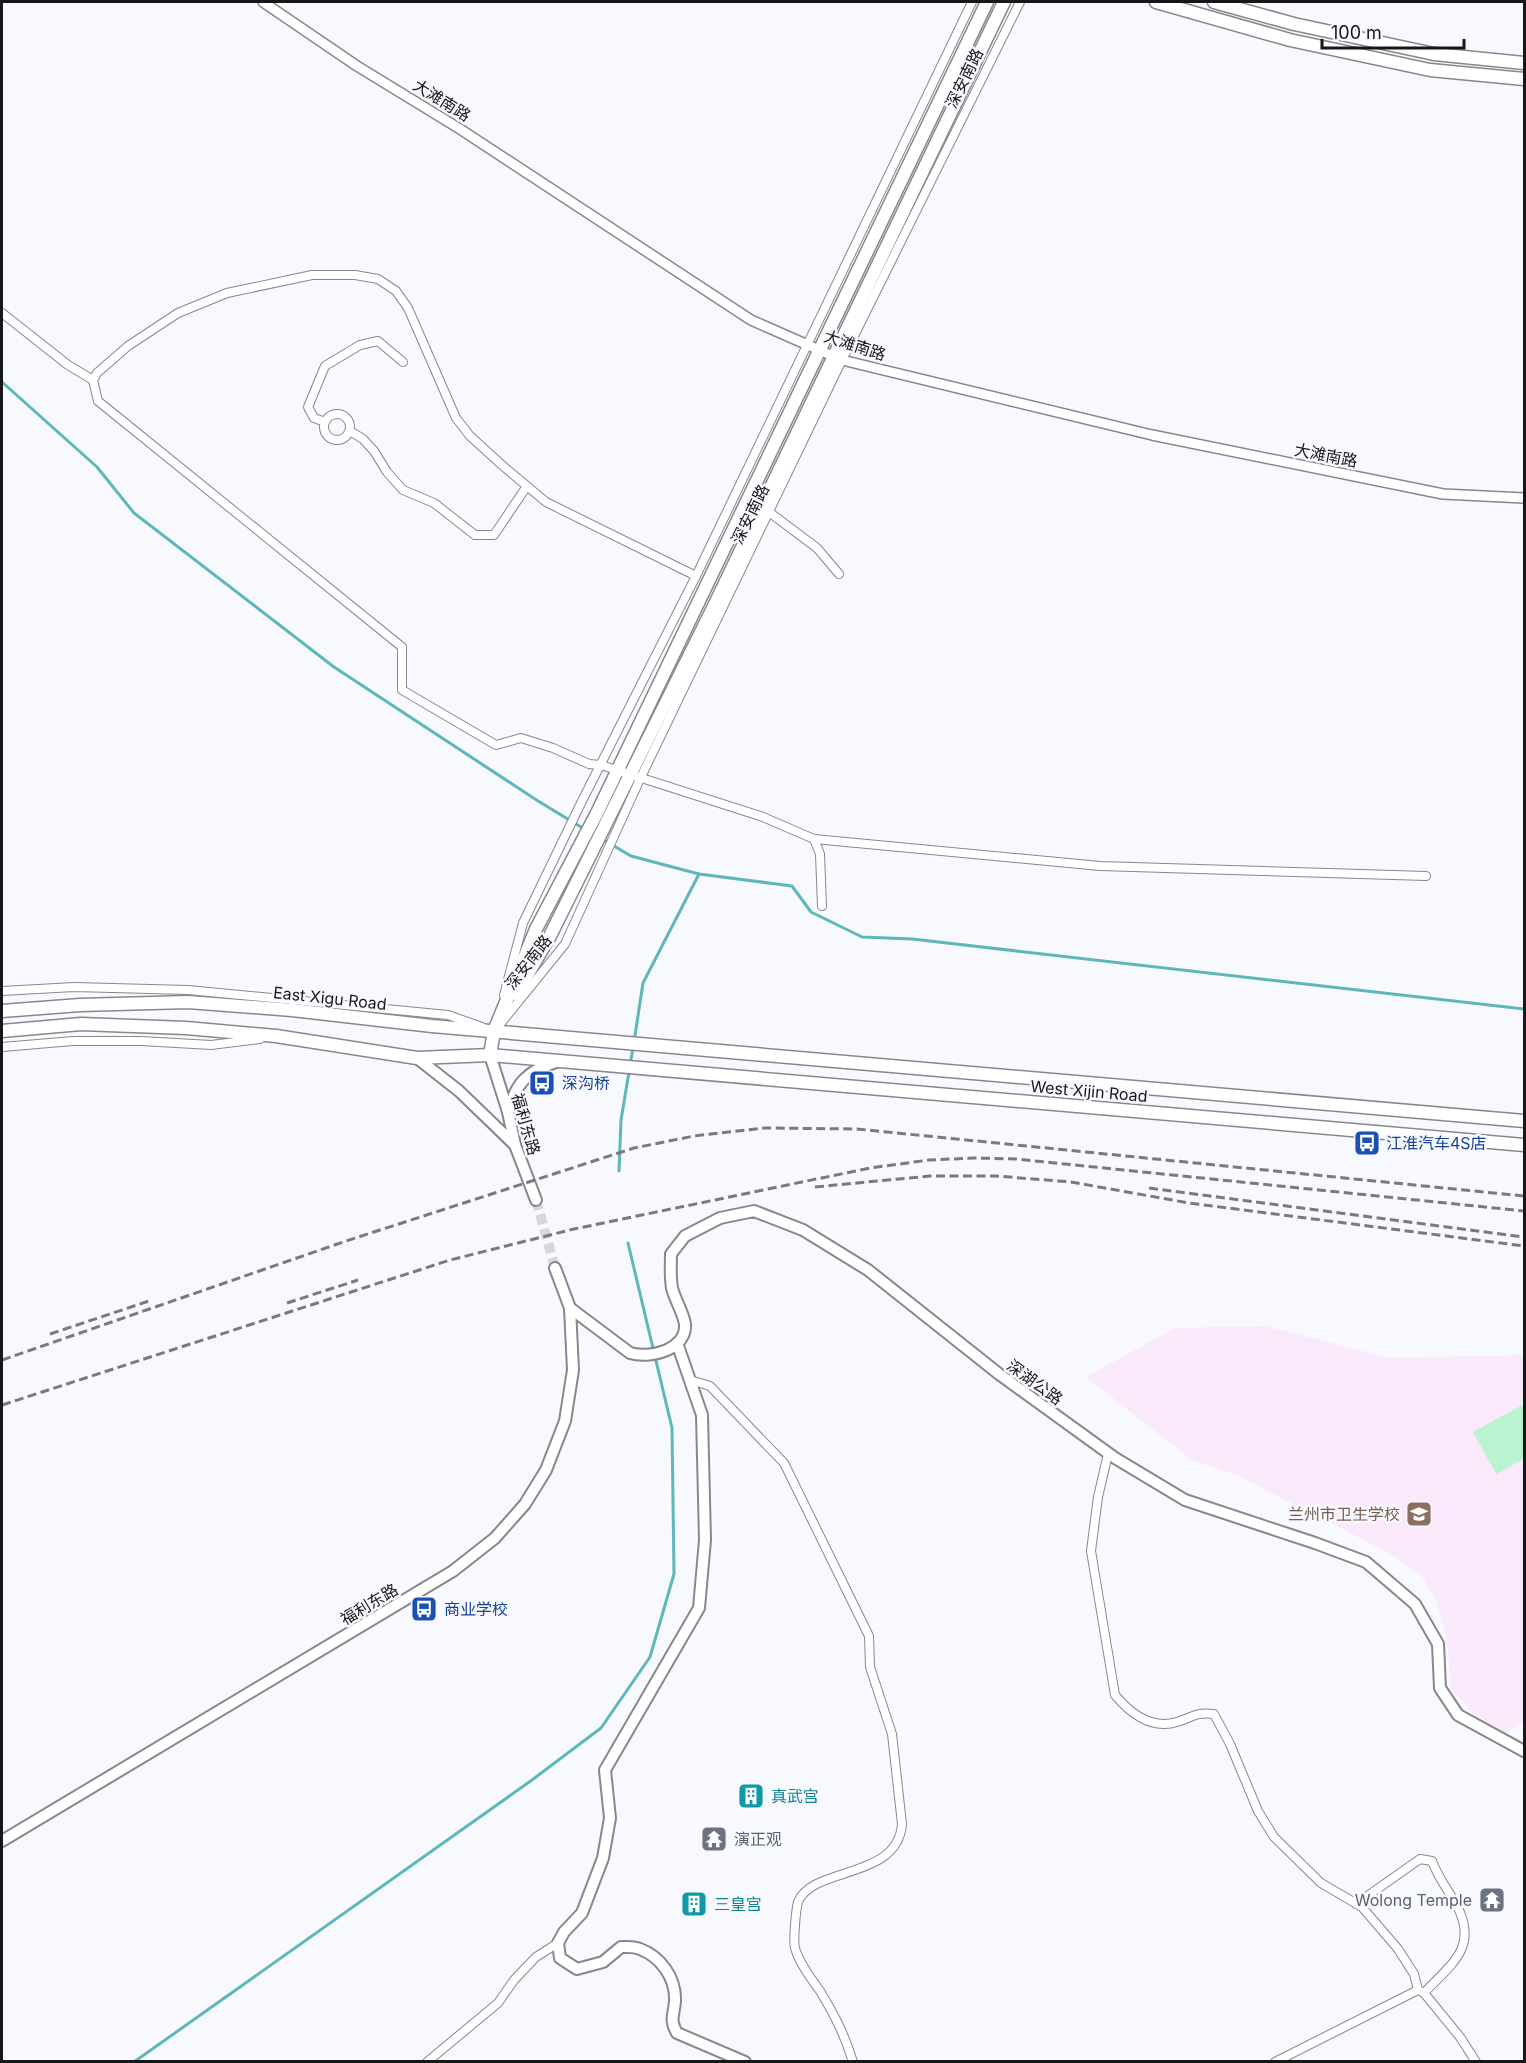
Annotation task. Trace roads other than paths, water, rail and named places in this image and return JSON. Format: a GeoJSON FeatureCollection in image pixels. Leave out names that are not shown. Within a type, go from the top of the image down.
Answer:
{"type":"FeatureCollection","features":[{"type":"Feature","properties":{"kind":"main road","name":"深安南路"},"geometry":{"type":"LineString","coordinates":[[494,1031],[550,936],[603,816],[618,771],[813,348],[987,2]]}},
{"type":"Feature","properties":{"kind":"main road","name":"深安南路"},"geometry":{"type":"LineString","coordinates":[[494,1031],[536,929],[603,816],[635,777],[838,358],[1004,2]]}},
{"type":"Feature","properties":{"kind":"main road"},"geometry":{"type":"LineString","coordinates":[[1156,2],[1290,40],[1430,70],[1524,79]]}},
{"type":"Feature","properties":{"kind":"main road"},"geometry":{"type":"LineString","coordinates":[[1214,2],[1305,26],[1434,54],[1524,63]]}},
{"type":"Feature","properties":{"kind":"main road","name":"East Xigu Road"},"geometry":{"type":"LineString","coordinates":[[2,1011],[80,1005],[188,1002],[654,1045]]}},
{"type":"Feature","properties":{"kind":"main road"},"geometry":{"type":"LineString","coordinates":[[2,1031],[81,1024],[186,1028],[276,1036],[417,1058],[490,1055],[557,1062]]}},
{"type":"Feature","properties":{"kind":"main road"},"geometry":{"type":"LineString","coordinates":[[490,1055],[494,1031]]}},
{"type":"Feature","properties":{"kind":"main road","name":"West Xijin Road"},"geometry":{"type":"LineString","coordinates":[[654,1045],[1524,1121]]}},
{"type":"Feature","properties":{"kind":"main road","name":"福利东路"},"geometry":{"type":"LineString","coordinates":[[490,1055],[508,1112],[515,1145],[536,1200]]}},
{"type":"Feature","properties":{"kind":"main road"},"geometry":{"type":"LineString","coordinates":[[417,1058],[459,1091],[515,1145]]}},
{"type":"Feature","properties":{"kind":"main road"},"geometry":{"type":"LineString","coordinates":[[508,1112],[513,1094],[524,1079],[539,1068],[557,1062]]}},
{"type":"Feature","properties":{"kind":"main road","name":"West Xijin Road"},"geometry":{"type":"LineString","coordinates":[[557,1062],[1524,1145]]}},
{"type":"Feature","properties":{"kind":"main road","name":"深湖公路"},"geometry":{"type":"LineString","coordinates":[[677,1343],[683,1335],[685,1323],[672,1288],[670,1254],[685,1236],[720,1218],[754,1211],[803,1230],[868,1270],[980,1360],[1108,1454],[1185,1500],[1366,1562],[1414,1604],[1438,1644],[1440,1688],[1458,1715],[1524,1751]]}},
{"type":"Feature","properties":{"kind":"main road","name":"福利东路"},"geometry":{"type":"LineString","coordinates":[[2,1841],[453,1571],[495,1538],[525,1504],[546,1470],[565,1421],[573,1370],[570,1308],[555,1268]]}},
{"type":"Feature","properties":{"kind":"main road"},"geometry":{"type":"LineString","coordinates":[[570,1308],[630,1353],[639,1356],[663,1352],[677,1343],[702,1415],[705,1540],[699,1608],[605,1770],[610,1818],[603,1858],[582,1913],[564,1932],[558,1943],[560,1958],[577,1969],[603,1962],[621,1947],[638,1948],[656,1958],[672,1979],[675,2000],[671,2023],[677,2033],[744,2061]]}},
{"type":"Feature","properties":{"kind":"street","name":"大滩南路"},"geometry":{"type":"LineString","coordinates":[[263,2],[357,66],[460,129],[751,320],[838,358],[1152,435],[1431,491],[1524,498]]}},
{"type":"Feature","properties":{"kind":"street","name":"深安南路"},"geometry":{"type":"LineString","coordinates":[[494,1031],[523,923],[581,803],[813,348],[972,2]]}},
{"type":"Feature","properties":{"kind":"street","name":"深安南路"},"geometry":{"type":"LineString","coordinates":[[838,358],[1020,2]]}},
{"type":"Feature","properties":{"kind":"street"},"geometry":{"type":"LineString","coordinates":[[1468,57],[1468,74]]}},
{"type":"Feature","properties":{"kind":"street"},"geometry":{"type":"LineString","coordinates":[[696,576],[546,502],[470,436],[456,418],[408,308],[396,291],[378,279],[356,275],[312,275],[227,293],[178,313],[128,346],[97,373],[93,380],[98,401],[402,647],[402,690],[496,745],[522,738],[553,748],[589,764],[601,765],[763,817],[814,839],[1100,866],[1426,876]]}},
{"type":"Feature","properties":{"kind":"street"},"geometry":{"type":"LineString","coordinates":[[2,313],[68,365],[93,380]]}},
{"type":"Feature","properties":{"kind":"street"},"geometry":{"type":"LineString","coordinates":[[325,422],[314,418],[308,406],[325,366],[360,345],[378,341],[403,362]]}},
{"type":"Feature","properties":{"kind":"street"},"geometry":{"type":"LineString","coordinates":[[342,414],[349,421],[350,431],[343,439],[333,439],[325,432],[325,422],[332,415],[342,414]]}},
{"type":"Feature","properties":{"kind":"street"},"geometry":{"type":"LineString","coordinates":[[350,431],[363,439],[374,451],[387,472],[403,490],[435,503],[475,534],[494,535],[527,486]]}},
{"type":"Feature","properties":{"kind":"street"},"geometry":{"type":"LineString","coordinates":[[765,509],[817,548],[839,574]]}},
{"type":"Feature","properties":{"kind":"street","name":"深安南路"},"geometry":{"type":"LineString","coordinates":[[494,1031],[565,944],[620,825],[635,777]]}},
{"type":"Feature","properties":{"kind":"street"},"geometry":{"type":"LineString","coordinates":[[814,839],[819,854],[822,906]]}},
{"type":"Feature","properties":{"kind":"street"},"geometry":{"type":"LineString","coordinates":[[2,991],[74,987],[188,990],[448,1015],[494,1031]]}},
{"type":"Feature","properties":{"kind":"street"},"geometry":{"type":"LineString","coordinates":[[2,1047],[73,1041],[141,1041],[212,1045],[276,1036]]}},
{"type":"Feature","properties":{"kind":"street"},"geometry":{"type":"LineString","coordinates":[[690,1380],[710,1386],[784,1463],[869,1636],[870,1667],[892,1734],[902,1824],[901,1837],[887,1856],[808,1890],[798,1902],[794,1946],[801,1964],[845,2035],[853,2061]]}},
{"type":"Feature","properties":{"kind":"street"},"geometry":{"type":"LineString","coordinates":[[1108,1454],[1098,1497],[1091,1551],[1115,1695],[1128,1710],[1162,1725],[1178,1722],[1197,1713],[1214,1714],[1230,1744],[1258,1811],[1274,1837],[1321,1883],[1362,1908],[1398,1949],[1414,1974],[1421,1992],[1460,2037],[1476,2061]]}},
{"type":"Feature","properties":{"kind":"street"},"geometry":{"type":"LineString","coordinates":[[1275,2061],[1421,1992],[1461,1954],[1466,1936],[1458,1907],[1437,1877],[1432,1861],[1420,1859],[1356,1904]]}},
{"type":"Feature","properties":{"kind":"street"},"geometry":{"type":"LineString","coordinates":[[427,2061],[498,2003],[514,1980],[536,1957],[558,1943]]}},
{"type":"Feature","properties":{"kind":"waterway"},"geometry":{"type":"LineString","coordinates":[[2,382],[97,467],[134,513],[334,667],[586,830]]}},
{"type":"Feature","properties":{"kind":"waterway"},"geometry":{"type":"LineString","coordinates":[[602,839],[631,856],[699,874],[792,886],[811,912],[862,937],[912,939],[1524,1009]]}},
{"type":"Feature","properties":{"kind":"waterway"},"geometry":{"type":"LineString","coordinates":[[634,1042],[643,983],[699,874]]}},
{"type":"Feature","properties":{"kind":"waterway"},"geometry":{"type":"LineString","coordinates":[[630,1065],[633,1048]]}},
{"type":"Feature","properties":{"kind":"waterway"},"geometry":{"type":"LineString","coordinates":[[619,1171],[621,1120],[629,1072]]}},
{"type":"Feature","properties":{"kind":"waterway"},"geometry":{"type":"LineString","coordinates":[[134,2062],[532,1780],[601,1728],[650,1657],[674,1574],[672,1428],[628,1243]]}},
{"type":"Feature","properties":{"kind":"tunnel"},"geometry":{"type":"LineString","coordinates":[[536,1200],[555,1268]]}},
{"type":"Feature","properties":{"kind":"railway"},"geometry":{"type":"LineString","coordinates":[[2,1360],[346,1241],[634,1148],[694,1136],[765,1128],[857,1129],[1524,1196]]}},
{"type":"Feature","properties":{"kind":"railway"},"geometry":{"type":"LineString","coordinates":[[2,1405],[450,1260],[574,1229],[870,1168],[929,1160],[1016,1159],[1524,1211]]}},
{"type":"Feature","properties":{"kind":"railway"},"geometry":{"type":"LineString","coordinates":[[815,1187],[930,1176],[996,1176],[1071,1182],[1189,1203],[1524,1246]]}},
{"type":"Feature","properties":{"kind":"railway"},"geometry":{"type":"LineString","coordinates":[[1149,1188],[1524,1237]]}},
{"type":"Feature","properties":{"kind":"railway"},"geometry":{"type":"LineString","coordinates":[[287,1303],[358,1280]]}},
{"type":"Feature","properties":{"kind":"railway"},"geometry":{"type":"LineString","coordinates":[[50,1334],[152,1300]]}},
{"type":"Feature","properties":{"kind":"place","name":"深沟桥"},"geometry":{"type":"Point","coordinates":[542,1083]}},
{"type":"Feature","properties":{"kind":"place","name":"江淮汽车4S店"},"geometry":{"type":"Point","coordinates":[1367,1143]}},
{"type":"Feature","properties":{"kind":"place","name":"兰州市卫生学校"},"geometry":{"type":"Point","coordinates":[1419,1514]}},
{"type":"Feature","properties":{"kind":"place","name":"商业学校"},"geometry":{"type":"Point","coordinates":[424,1609]}},
{"type":"Feature","properties":{"kind":"place","name":"真武宫"},"geometry":{"type":"Point","coordinates":[751,1796]}},
{"type":"Feature","properties":{"kind":"place","name":"演正观"},"geometry":{"type":"Point","coordinates":[714,1839]}},
{"type":"Feature","properties":{"kind":"place","name":"Wolong Temple"},"geometry":{"type":"Point","coordinates":[1492,1900]}},
{"type":"Feature","properties":{"kind":"place","name":"三皇宫"},"geometry":{"type":"Point","coordinates":[694,1904]}}]}
